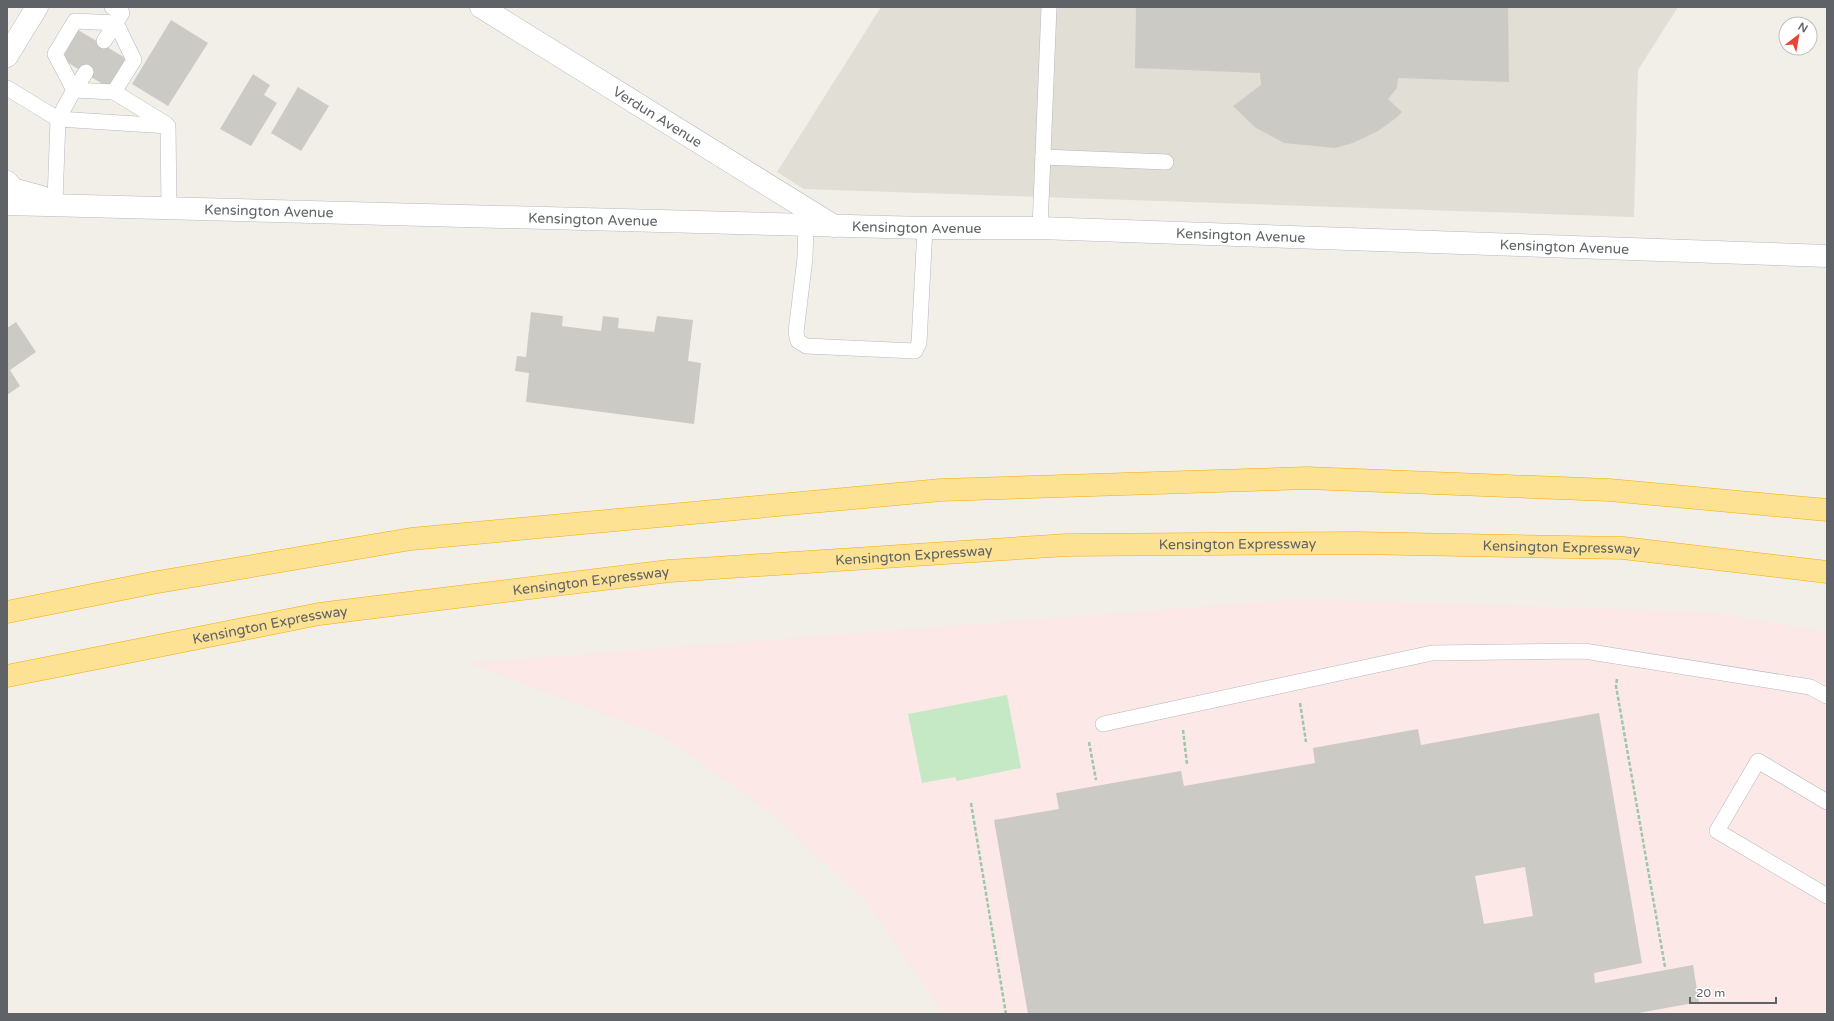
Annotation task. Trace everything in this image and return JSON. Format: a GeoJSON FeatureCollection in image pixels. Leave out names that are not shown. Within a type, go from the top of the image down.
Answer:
{"type":"FeatureCollection","features":[{"type":"Feature","properties":{"kind":"highway"},"geometry":{"type":"LineString","coordinates":[[7,612],[152,583],[411,539],[941,490],[1307,478],[1609,490],[1827,510]]}},
{"type":"Feature","properties":{"kind":"highway","name":"Kensington Expressway"},"geometry":{"type":"LineString","coordinates":[[7,676],[327,613],[669,571],[1067,545],[1356,543],[1623,548],[1827,572]]}},
{"type":"Feature","properties":{"kind":"street"},"geometry":{"type":"LineString","coordinates":[[7,56],[37,7]]}},
{"type":"Feature","properties":{"kind":"street","name":"Verdun Avenue"},"geometry":{"type":"LineString","coordinates":[[481,7],[834,226]]}},
{"type":"Feature","properties":{"kind":"street"},"geometry":{"type":"LineString","coordinates":[[7,182],[13,189],[65,203]]}},
{"type":"Feature","properties":{"kind":"street","name":"Kensington Avenue"},"geometry":{"type":"LineString","coordinates":[[7,204],[65,203],[169,208],[834,226],[1040,228],[1827,256]]}},
{"type":"Feature","properties":{"kind":"lane"},"geometry":{"type":"LineString","coordinates":[[104,41],[122,13],[112,7]]}},
{"type":"Feature","properties":{"kind":"lane"},"geometry":{"type":"LineString","coordinates":[[1040,228],[1049,7]]}},
{"type":"Feature","properties":{"kind":"lane"},"geometry":{"type":"LineString","coordinates":[[74,90],[55,54],[75,21],[116,23]]}},
{"type":"Feature","properties":{"kind":"lane"},"geometry":{"type":"LineString","coordinates":[[114,92],[134,60],[116,23]]}},
{"type":"Feature","properties":{"kind":"lane"},"geometry":{"type":"LineString","coordinates":[[65,203],[58,119],[86,72]]}},
{"type":"Feature","properties":{"kind":"lane"},"geometry":{"type":"LineString","coordinates":[[7,88],[58,119],[168,126]]}},
{"type":"Feature","properties":{"kind":"lane"},"geometry":{"type":"LineString","coordinates":[[74,90],[114,92],[168,126]]}},
{"type":"Feature","properties":{"kind":"lane"},"geometry":{"type":"LineString","coordinates":[[168,126],[169,208]]}},
{"type":"Feature","properties":{"kind":"lane"},"geometry":{"type":"LineString","coordinates":[[1043,157],[1166,162]]}},
{"type":"Feature","properties":{"kind":"lane"},"geometry":{"type":"LineString","coordinates":[[806,225],[805,258],[796,332],[798,341],[806,346],[915,351],[919,343],[925,228]]}},
{"type":"Feature","properties":{"kind":"lane"},"geometry":{"type":"LineString","coordinates":[[1103,724],[1432,653],[1584,651],[1810,687],[1827,696]]}},
{"type":"Feature","properties":{"kind":"lane"},"geometry":{"type":"LineString","coordinates":[[1827,802],[1758,762],[1717,831],[1827,896]]}},
{"type":"Feature","properties":{"kind":"path"},"geometry":{"type":"LineString","coordinates":[[1617,677],[1616,686],[1665,967]]}},
{"type":"Feature","properties":{"kind":"path"},"geometry":{"type":"LineString","coordinates":[[1300,705],[1306,742]]}},
{"type":"Feature","properties":{"kind":"path"},"geometry":{"type":"LineString","coordinates":[[1182,724],[1187,764]]}},
{"type":"Feature","properties":{"kind":"path"},"geometry":{"type":"LineString","coordinates":[[1088,734],[1096,780]]}},
{"type":"Feature","properties":{"kind":"path"},"geometry":{"type":"LineString","coordinates":[[971,803],[1006,1014]]}},
{"type":"Feature","properties":{"kind":"shaded area"},"geometry":{"type":"Polygon","coordinates":[[[881,7],[1678,7],[1638,70],[1634,217],[804,189],[777,172],[881,7]]]}},
{"type":"Feature","properties":{"kind":"shaded area"},"geometry":{"type":"Polygon","coordinates":[[[1301,599],[1711,612],[1827,632],[1827,1014],[944,1014],[864,899],[778,819],[667,738],[468,663],[1301,599]]]}},
{"type":"Feature","properties":{"kind":"green space"},"geometry":{"type":"Polygon","coordinates":[[[1007,695],[1021,768],[957,781],[955,777],[922,783],[908,714],[1007,695]]]}},
{"type":"Feature","properties":{"kind":"building"},"geometry":{"type":"Polygon","coordinates":[[[1136,7],[1508,7],[1509,82],[1398,78],[1397,88],[1388,99],[1402,112],[1378,131],[1353,143],[1335,148],[1284,143],[1256,128],[1233,106],[1261,85],[1260,73],[1135,68],[1136,7]]]}},
{"type":"Feature","properties":{"kind":"building"},"geometry":{"type":"Polygon","coordinates":[[[171,20],[208,43],[168,106],[132,84],[171,20]]]}},
{"type":"Feature","properties":{"kind":"building"},"geometry":{"type":"Polygon","coordinates":[[[78,30],[127,59],[109,88],[62,59],[78,30]]]}},
{"type":"Feature","properties":{"kind":"building"},"geometry":{"type":"Polygon","coordinates":[[[253,74],[270,85],[264,95],[277,103],[251,146],[220,129],[253,74]]]}},
{"type":"Feature","properties":{"kind":"building"},"geometry":{"type":"Polygon","coordinates":[[[298,87],[329,106],[301,151],[271,133],[298,87]]]}},
{"type":"Feature","properties":{"kind":"building"},"geometry":{"type":"Polygon","coordinates":[[[531,312],[563,316],[562,326],[601,331],[603,316],[619,318],[618,328],[654,332],[657,316],[693,320],[688,361],[701,363],[694,424],[526,402],[529,373],[515,371],[517,356],[526,357],[531,312]]]}},
{"type":"Feature","properties":{"kind":"building"},"geometry":{"type":"Polygon","coordinates":[[[16,322],[36,352],[10,370],[20,386],[7,395],[7,328],[16,322]]]}},
{"type":"Feature","properties":{"kind":"building"},"geometry":{"type":"Polygon","coordinates":[[[1599,713],[1642,963],[1594,973],[1595,983],[1693,965],[1699,1002],[1633,1014],[1028,1014],[994,820],[1059,809],[1056,793],[1181,771],[1184,786],[1315,763],[1313,748],[1418,729],[1421,745],[1599,713]],[[1525,867],[1475,876],[1484,924],[1533,916],[1525,867]]]}}]}
